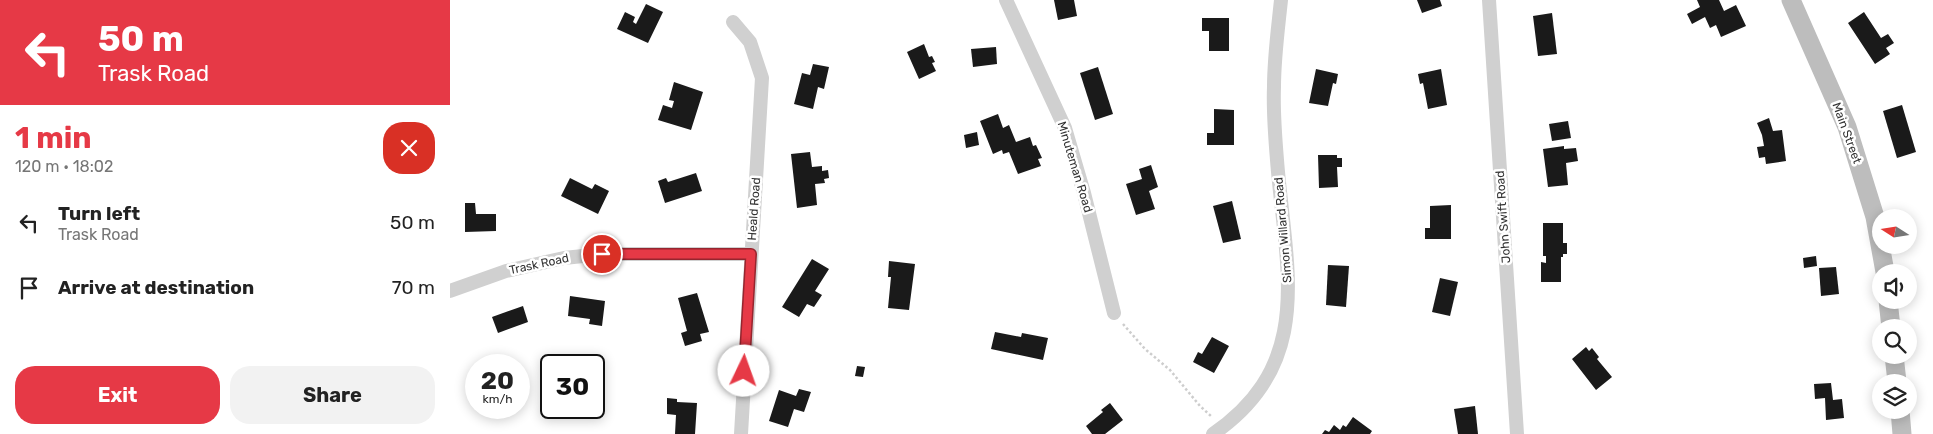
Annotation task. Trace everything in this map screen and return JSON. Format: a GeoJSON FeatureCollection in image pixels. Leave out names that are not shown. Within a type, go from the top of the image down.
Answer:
{"type":"FeatureCollection","features":[{"type":"Feature","properties":{"kind":"main road","name":"Main Street"},"geometry":{"type":"LineString","coordinates":[[1792,0],[1847,127],[1875,217],[1884,264]]}},
{"type":"Feature","properties":{"kind":"main road"},"geometry":{"type":"LineString","coordinates":[[1901,419],[1902,434]]}},
{"type":"Feature","properties":{"kind":"street","name":"Minuteman Road"},"geometry":{"type":"LineString","coordinates":[[1006,0],[1065,128],[1084,193],[1114,313]]}},
{"type":"Feature","properties":{"kind":"street","name":"Simon Willard Road"},"geometry":{"type":"LineString","coordinates":[[1218,430],[1258,395],[1274,366],[1286,324],[1289,297],[1277,160],[1274,88],[1281,0]]}},
{"type":"Feature","properties":{"kind":"street","name":"John Swift Road"},"geometry":{"type":"LineString","coordinates":[[1489,0],[1517,434]]}},
{"type":"Feature","properties":{"kind":"street","name":"Heald Road"},"geometry":{"type":"LineString","coordinates":[[733,22],[750,42],[762,78],[741,434]]}},
{"type":"Feature","properties":{"kind":"street","name":"Trask Road"},"geometry":{"type":"LineString","coordinates":[[450,291],[506,271],[564,258],[602,254],[751,254]]}},
{"type":"Feature","properties":{"kind":"path"},"geometry":{"type":"LineString","coordinates":[[1114,313],[1145,350],[1170,370],[1218,430]]}},
{"type":"Feature","properties":{"kind":"building"},"geometry":{"type":"Polygon","coordinates":[[[1054,0],[1074,0],[1077,16],[1058,20],[1054,0]]]}},
{"type":"Feature","properties":{"kind":"building"},"geometry":{"type":"Polygon","coordinates":[[[1417,0],[1440,0],[1442,6],[1422,13],[1417,0]]]}},
{"type":"Feature","properties":{"kind":"building"},"geometry":{"type":"Polygon","coordinates":[[[1697,0],[1719,0],[1724,11],[1736,5],[1746,26],[1721,37],[1716,25],[1710,28],[1705,17],[1692,24],[1687,14],[1700,7],[1697,0]]]}},
{"type":"Feature","properties":{"kind":"building"},"geometry":{"type":"Polygon","coordinates":[[[646,4],[663,12],[648,43],[617,29],[625,12],[635,17],[633,22],[636,24],[646,4]]]}},
{"type":"Feature","properties":{"kind":"building"},"geometry":{"type":"Polygon","coordinates":[[[1864,12],[1881,38],[1888,34],[1894,43],[1886,48],[1890,54],[1875,64],[1848,23],[1864,12]]]}},
{"type":"Feature","properties":{"kind":"building"},"geometry":{"type":"Polygon","coordinates":[[[1552,13],[1557,54],[1538,56],[1533,16],[1552,13]]]}},
{"type":"Feature","properties":{"kind":"building"},"geometry":{"type":"Polygon","coordinates":[[[1202,18],[1229,18],[1229,51],[1209,51],[1209,31],[1202,31],[1202,18]]]}},
{"type":"Feature","properties":{"kind":"building"},"geometry":{"type":"Polygon","coordinates":[[[924,44],[929,57],[932,56],[935,62],[932,63],[936,71],[919,79],[907,52],[924,44]]]}},
{"type":"Feature","properties":{"kind":"building"},"geometry":{"type":"Polygon","coordinates":[[[996,47],[997,64],[973,67],[971,49],[996,47]]]}},
{"type":"Feature","properties":{"kind":"building"},"geometry":{"type":"Polygon","coordinates":[[[813,64],[829,67],[824,89],[818,87],[813,109],[794,104],[802,73],[810,75],[813,64]]]}},
{"type":"Feature","properties":{"kind":"building"},"geometry":{"type":"Polygon","coordinates":[[[1098,67],[1113,114],[1095,120],[1080,73],[1098,67]]]}},
{"type":"Feature","properties":{"kind":"building"},"geometry":{"type":"Polygon","coordinates":[[[1316,69],[1338,74],[1336,84],[1333,83],[1328,106],[1309,103],[1316,69]]]}},
{"type":"Feature","properties":{"kind":"building"},"geometry":{"type":"Polygon","coordinates":[[[1441,69],[1447,105],[1428,109],[1423,83],[1420,84],[1418,74],[1441,69]]]}},
{"type":"Feature","properties":{"kind":"building"},"geometry":{"type":"Polygon","coordinates":[[[674,82],[703,92],[691,130],[658,120],[663,105],[672,108],[674,101],[669,100],[674,82]]]}},
{"type":"Feature","properties":{"kind":"building"},"geometry":{"type":"Polygon","coordinates":[[[1902,105],[1916,152],[1897,158],[1883,111],[1902,105]]]}},
{"type":"Feature","properties":{"kind":"building"},"geometry":{"type":"Polygon","coordinates":[[[1214,109],[1234,110],[1234,145],[1207,145],[1207,133],[1214,133],[1214,109]]]}},
{"type":"Feature","properties":{"kind":"building"},"geometry":{"type":"Polygon","coordinates":[[[998,114],[1003,128],[1009,125],[1016,142],[1030,137],[1033,146],[1036,145],[1042,158],[1038,159],[1041,166],[1018,174],[1009,152],[1003,154],[1002,150],[993,154],[980,121],[998,114]]]}},
{"type":"Feature","properties":{"kind":"building"},"geometry":{"type":"Polygon","coordinates":[[[1769,118],[1773,131],[1782,130],[1786,161],[1766,164],[1765,157],[1759,158],[1757,147],[1764,146],[1757,123],[1769,118]]]}},
{"type":"Feature","properties":{"kind":"building"},"geometry":{"type":"Polygon","coordinates":[[[1568,121],[1571,138],[1552,141],[1549,124],[1568,121]]]}},
{"type":"Feature","properties":{"kind":"building"},"geometry":{"type":"Polygon","coordinates":[[[977,132],[979,145],[966,148],[964,135],[977,132]]]}},
{"type":"Feature","properties":{"kind":"building"},"geometry":{"type":"Polygon","coordinates":[[[1564,146],[1564,149],[1576,148],[1578,161],[1566,163],[1568,185],[1548,187],[1543,149],[1564,146]]]}},
{"type":"Feature","properties":{"kind":"building"},"geometry":{"type":"Polygon","coordinates":[[[810,152],[812,167],[822,166],[822,171],[828,170],[829,178],[824,179],[825,183],[815,184],[817,205],[797,208],[791,154],[810,152]]]}},
{"type":"Feature","properties":{"kind":"building"},"geometry":{"type":"Polygon","coordinates":[[[1318,155],[1337,155],[1337,158],[1342,158],[1342,167],[1337,167],[1338,187],[1319,188],[1318,155]]]}},
{"type":"Feature","properties":{"kind":"building"},"geometry":{"type":"Polygon","coordinates":[[[1151,165],[1158,187],[1149,191],[1155,209],[1136,215],[1126,184],[1142,179],[1139,169],[1151,165]]]}},
{"type":"Feature","properties":{"kind":"building"},"geometry":{"type":"Polygon","coordinates":[[[696,173],[702,191],[665,203],[658,181],[666,178],[668,182],[696,173]]]}},
{"type":"Feature","properties":{"kind":"building"},"geometry":{"type":"Polygon","coordinates":[[[570,178],[592,189],[595,184],[609,191],[598,214],[561,196],[570,178]]]}},
{"type":"Feature","properties":{"kind":"building"},"geometry":{"type":"Polygon","coordinates":[[[1232,201],[1241,239],[1223,243],[1213,206],[1232,201]]]}},
{"type":"Feature","properties":{"kind":"building"},"geometry":{"type":"Polygon","coordinates":[[[465,203],[475,203],[476,214],[496,214],[496,231],[465,232],[465,203]]]}},
{"type":"Feature","properties":{"kind":"building"},"geometry":{"type":"Polygon","coordinates":[[[1451,205],[1451,239],[1425,239],[1425,228],[1430,228],[1430,206],[1451,205]]]}},
{"type":"Feature","properties":{"kind":"building"},"geometry":{"type":"Polygon","coordinates":[[[1543,223],[1563,223],[1563,243],[1567,243],[1567,254],[1563,254],[1563,257],[1561,257],[1561,282],[1541,282],[1541,262],[1546,263],[1546,256],[1543,256],[1543,223]]]}},
{"type":"Feature","properties":{"kind":"building"},"geometry":{"type":"Polygon","coordinates":[[[1816,256],[1817,266],[1804,268],[1803,258],[1816,256]]]}},
{"type":"Feature","properties":{"kind":"building"},"geometry":{"type":"Polygon","coordinates":[[[812,259],[829,269],[815,291],[822,295],[814,307],[807,304],[799,317],[782,307],[812,259]]]}},
{"type":"Feature","properties":{"kind":"building"},"geometry":{"type":"Polygon","coordinates":[[[889,261],[915,264],[909,310],[888,308],[891,277],[888,277],[889,261]]]}},
{"type":"Feature","properties":{"kind":"building"},"geometry":{"type":"Polygon","coordinates":[[[1328,265],[1349,266],[1346,307],[1326,305],[1328,265]]]}},
{"type":"Feature","properties":{"kind":"building"},"geometry":{"type":"Polygon","coordinates":[[[1836,267],[1839,294],[1821,296],[1819,268],[1836,267]]]}},
{"type":"Feature","properties":{"kind":"building"},"geometry":{"type":"Polygon","coordinates":[[[1440,278],[1458,282],[1450,316],[1432,312],[1440,278]]]}},
{"type":"Feature","properties":{"kind":"building"},"geometry":{"type":"Polygon","coordinates":[[[697,293],[709,332],[700,334],[702,341],[685,346],[681,333],[687,331],[678,298],[697,293]]]}},
{"type":"Feature","properties":{"kind":"building"},"geometry":{"type":"Polygon","coordinates":[[[570,296],[605,301],[602,326],[589,324],[590,319],[568,316],[570,296]]]}},
{"type":"Feature","properties":{"kind":"building"},"geometry":{"type":"Polygon","coordinates":[[[523,306],[528,322],[498,333],[492,317],[523,306]]]}},
{"type":"Feature","properties":{"kind":"building"},"geometry":{"type":"Polygon","coordinates":[[[995,332],[1021,337],[1022,333],[1048,338],[1043,360],[991,349],[995,332]]]}},
{"type":"Feature","properties":{"kind":"building"},"geometry":{"type":"Polygon","coordinates":[[[1212,337],[1229,346],[1214,373],[1193,362],[1198,352],[1202,354],[1212,337]]]}},
{"type":"Feature","properties":{"kind":"building"},"geometry":{"type":"Polygon","coordinates":[[[1586,347],[1589,351],[1592,348],[1599,357],[1597,359],[1612,377],[1596,390],[1572,359],[1586,347]]]}},
{"type":"Feature","properties":{"kind":"building"},"geometry":{"type":"Polygon","coordinates":[[[857,366],[865,367],[863,377],[855,376],[857,366]]]}},
{"type":"Feature","properties":{"kind":"building"},"geometry":{"type":"Polygon","coordinates":[[[1831,383],[1833,400],[1842,399],[1844,418],[1826,420],[1825,398],[1815,399],[1814,384],[1831,383]]]}},
{"type":"Feature","properties":{"kind":"building"},"geometry":{"type":"Polygon","coordinates":[[[799,389],[811,392],[804,412],[794,409],[788,427],[769,421],[779,390],[796,396],[799,389]]]}},
{"type":"Feature","properties":{"kind":"building"},"geometry":{"type":"Polygon","coordinates":[[[667,398],[677,399],[677,402],[697,403],[695,434],[675,434],[676,415],[667,414],[667,398]]]}},
{"type":"Feature","properties":{"kind":"building"},"geometry":{"type":"Polygon","coordinates":[[[1110,403],[1123,420],[1105,434],[1092,434],[1086,426],[1103,412],[1101,410],[1110,403]]]}},
{"type":"Feature","properties":{"kind":"building"},"geometry":{"type":"Polygon","coordinates":[[[1475,406],[1478,434],[1458,434],[1454,409],[1475,406]]]}},
{"type":"Feature","properties":{"kind":"building"},"geometry":{"type":"Polygon","coordinates":[[[1353,417],[1372,431],[1370,434],[1322,434],[1325,430],[1329,432],[1334,425],[1340,430],[1343,425],[1346,427],[1353,417]]]}},
{"type":"Feature","properties":{"kind":"route"},"geometry":{"type":"LineString","coordinates":[[602,254],[751,254],[744,371]]}}]}
